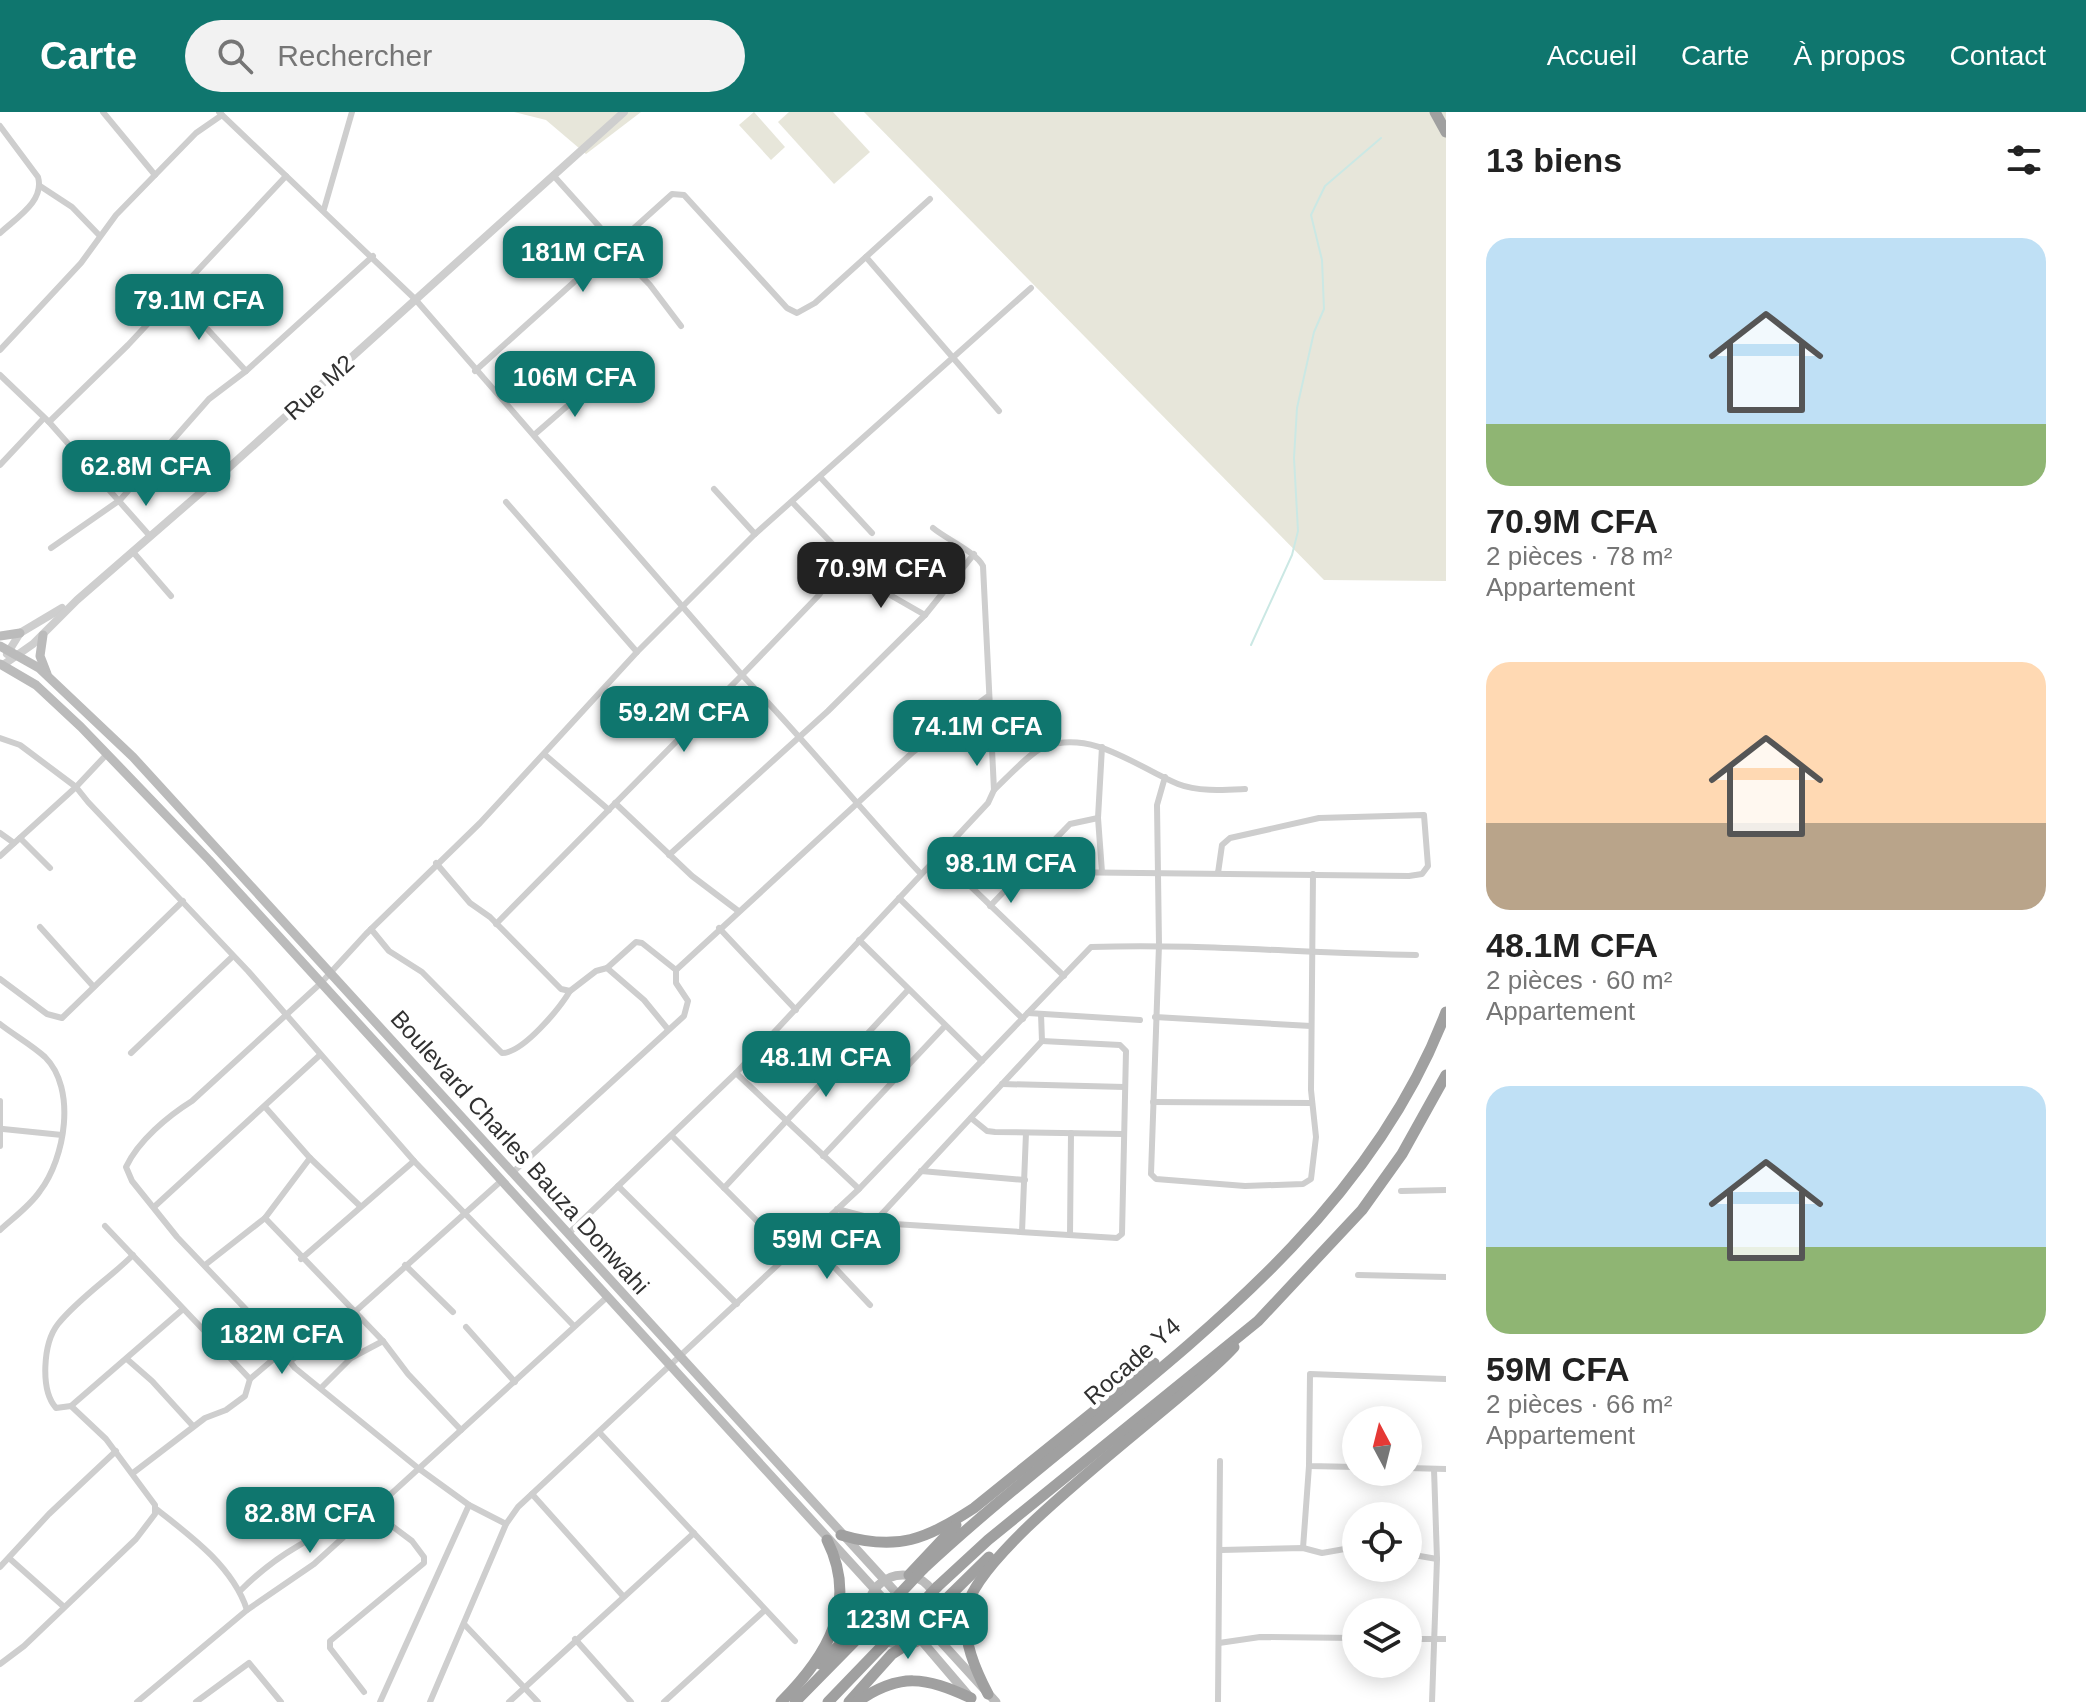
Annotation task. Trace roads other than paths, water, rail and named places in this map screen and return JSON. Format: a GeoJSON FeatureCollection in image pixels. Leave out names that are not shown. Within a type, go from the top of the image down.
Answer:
{"type":"FeatureCollection","features":[{"type":"Feature","properties":{"kind":"highway"},"geometry":{"type":"LineString","coordinates":[[1435,112],[1446,132]]}},
{"type":"Feature","properties":{"kind":"highway","name":"Rocade Y4"},"geometry":{"type":"LineString","coordinates":[[789,1699],[866,1630],[923,1569],[1219,1316],[1316,1223],[1383,1139],[1433,1047],[1446,1012]]}},
{"type":"Feature","properties":{"kind":"highway","name":"Rocade Y4"},"geometry":{"type":"LineString","coordinates":[[828,1702],[937,1587],[1001,1530],[1258,1321],[1362,1210],[1402,1154],[1446,1075]]}},
{"type":"Feature","properties":{"kind":"highway"},"geometry":{"type":"LineString","coordinates":[[909,1575],[974,1508],[1115,1392],[1219,1316]]}},
{"type":"Feature","properties":{"kind":"highway"},"geometry":{"type":"LineString","coordinates":[[938,1607],[987,1558],[1185,1393],[1258,1321]]}},
{"type":"Feature","properties":{"kind":"highway"},"geometry":{"type":"LineString","coordinates":[[841,1535],[885,1544],[907,1542],[927,1536],[974,1508]]}},
{"type":"Feature","properties":{"kind":"highway"},"geometry":{"type":"LineString","coordinates":[[992,1698],[971,1653],[965,1610],[979,1579],[1018,1533]]}},
{"type":"Feature","properties":{"kind":"highway"},"geometry":{"type":"LineString","coordinates":[[789,1699],[835,1629],[841,1577],[827,1540]]}},
{"type":"Feature","properties":{"kind":"highway"},"geometry":{"type":"LineString","coordinates":[[789,1699],[868,1617]]}},
{"type":"Feature","properties":{"kind":"highway"},"geometry":{"type":"LineString","coordinates":[[849,1702],[892,1654],[906,1645]]}},
{"type":"Feature","properties":{"kind":"highway"},"geometry":{"type":"LineString","coordinates":[[857,1702],[885,1685],[904,1680],[938,1683],[972,1700]]}},
{"type":"Feature","properties":{"kind":"main road"},"geometry":{"type":"LineString","coordinates":[[0,636],[20,633]]}},
{"type":"Feature","properties":{"kind":"main road"},"geometry":{"type":"LineString","coordinates":[[43,635],[40,656],[48,677]]}},
{"type":"Feature","properties":{"kind":"main road","name":"Boulevard Charles Bauza Donwahi"},"geometry":{"type":"LineString","coordinates":[[9,649],[48,677],[133,757],[566,1235],[683,1357],[882,1581],[992,1698]]}},
{"type":"Feature","properties":{"kind":"main road","name":"Boulevard Charles Bauza Donwahi"},"geometry":{"type":"LineString","coordinates":[[2,664],[36,685],[107,754],[321,983],[921,1640],[972,1700]]}},
{"type":"Feature","properties":{"kind":"main road"},"geometry":{"type":"LineString","coordinates":[[909,1575],[929,1586],[938,1607],[930,1632],[921,1640],[906,1645],[886,1641],[878,1635],[868,1617],[873,1590],[882,1581],[909,1575]]}},
{"type":"Feature","properties":{"kind":"street"},"geometry":{"type":"LineString","coordinates":[[103,112],[155,175]]}},
{"type":"Feature","properties":{"kind":"street"},"geometry":{"type":"LineString","coordinates":[[324,209],[352,112]]}},
{"type":"Feature","properties":{"kind":"street","name":"Rue M2"},"geometry":{"type":"LineString","coordinates":[[9,649],[43,635],[149,535],[624,112]]}},
{"type":"Feature","properties":{"kind":"street"},"geometry":{"type":"LineString","coordinates":[[0,350],[81,263],[99,235],[155,175],[196,133],[221,114],[415,299],[742,675],[800,735],[856,806],[920,873]]}},
{"type":"Feature","properties":{"kind":"street"},"geometry":{"type":"LineString","coordinates":[[0,126],[38,177],[40,186],[38,196],[0,233]]}},
{"type":"Feature","properties":{"kind":"street"},"geometry":{"type":"LineString","coordinates":[[553,175],[650,285],[681,326]]}},
{"type":"Feature","properties":{"kind":"street"},"geometry":{"type":"LineString","coordinates":[[0,465],[174,293],[286,176]]}},
{"type":"Feature","properties":{"kind":"street"},"geometry":{"type":"LineString","coordinates":[[40,186],[72,207],[99,235]]}},
{"type":"Feature","properties":{"kind":"street"},"geometry":{"type":"LineString","coordinates":[[475,371],[672,194],[679,193],[787,308],[797,313],[815,303],[930,199]]}},
{"type":"Feature","properties":{"kind":"street"},"geometry":{"type":"LineString","coordinates":[[51,548],[120,500],[192,415],[246,371],[373,256]]}},
{"type":"Feature","properties":{"kind":"street"},"geometry":{"type":"LineString","coordinates":[[866,257],[999,411]]}},
{"type":"Feature","properties":{"kind":"street"},"geometry":{"type":"LineString","coordinates":[[506,1524],[469,1505],[418,1468],[290,1361],[127,1173],[131,1156],[173,1113],[192,1101],[321,983],[436,863],[492,812],[637,652],[684,609],[755,534],[955,359],[1031,288]]}},
{"type":"Feature","properties":{"kind":"street"},"geometry":{"type":"LineString","coordinates":[[174,293],[246,371]]}},
{"type":"Feature","properties":{"kind":"street"},"geometry":{"type":"LineString","coordinates":[[0,375],[46,420],[149,535]]}},
{"type":"Feature","properties":{"kind":"street"},"geometry":{"type":"LineString","coordinates":[[534,435],[596,381]]}},
{"type":"Feature","properties":{"kind":"street"},"geometry":{"type":"LineString","coordinates":[[821,478],[872,533]]}},
{"type":"Feature","properties":{"kind":"street"},"geometry":{"type":"LineString","coordinates":[[714,489],[755,534]]}},
{"type":"Feature","properties":{"kind":"street"},"geometry":{"type":"LineString","coordinates":[[506,502],[637,652]]}},
{"type":"Feature","properties":{"kind":"street"},"geometry":{"type":"LineString","coordinates":[[793,503],[846,559],[886,595],[925,615]]}},
{"type":"Feature","properties":{"kind":"street"},"geometry":{"type":"LineString","coordinates":[[933,528],[953,544],[974,554],[983,566],[987,697],[994,790]]}},
{"type":"Feature","properties":{"kind":"street"},"geometry":{"type":"LineString","coordinates":[[133,552],[171,596]]}},
{"type":"Feature","properties":{"kind":"street"},"geometry":{"type":"LineString","coordinates":[[669,855],[925,615],[974,554]]}},
{"type":"Feature","properties":{"kind":"street"},"geometry":{"type":"LineString","coordinates":[[496,924],[819,595],[846,559]]}},
{"type":"Feature","properties":{"kind":"street","name":"Rue M2"},"geometry":{"type":"LineString","coordinates":[[2,664],[20,633],[77,600]]}},
{"type":"Feature","properties":{"kind":"street"},"geometry":{"type":"LineString","coordinates":[[512,1173],[667,1028],[684,1016],[688,1001],[676,983],[676,970],[737,910],[913,752],[987,697]]}},
{"type":"Feature","properties":{"kind":"street"},"geometry":{"type":"LineString","coordinates":[[0,738],[31,752],[76,787],[183,901],[414,1161],[574,1326]]}},
{"type":"Feature","properties":{"kind":"street"},"geometry":{"type":"LineString","coordinates":[[566,1235],[736,1073],[988,803],[994,790],[1044,746],[1102,747],[1180,785],[1222,790],[1245,789]]}},
{"type":"Feature","properties":{"kind":"street"},"geometry":{"type":"LineString","coordinates":[[1102,747],[1098,818],[1102,872]]}},
{"type":"Feature","properties":{"kind":"street"},"geometry":{"type":"LineString","coordinates":[[0,856],[76,787],[107,754]]}},
{"type":"Feature","properties":{"kind":"street"},"geometry":{"type":"LineString","coordinates":[[544,754],[609,810]]}},
{"type":"Feature","properties":{"kind":"street"},"geometry":{"type":"LineString","coordinates":[[1165,777],[1157,805],[1159,945],[1151,1174],[1156,1179],[1245,1186],[1303,1184],[1311,1179],[1316,1137],[1312,1103],[1311,1026],[1313,874]]}},
{"type":"Feature","properties":{"kind":"street"},"geometry":{"type":"LineString","coordinates":[[615,803],[669,855],[737,910]]}},
{"type":"Feature","properties":{"kind":"street"},"geometry":{"type":"LineString","coordinates":[[1025,868],[1102,872],[1313,874],[1422,874],[1428,866],[1424,815],[1319,818],[1230,838],[1222,845],[1218,873]]}},
{"type":"Feature","properties":{"kind":"street"},"geometry":{"type":"LineString","coordinates":[[990,906],[1070,824],[1098,818]]}},
{"type":"Feature","properties":{"kind":"street"},"geometry":{"type":"LineString","coordinates":[[0,833],[17,840],[50,868]]}},
{"type":"Feature","properties":{"kind":"street"},"geometry":{"type":"LineString","coordinates":[[938,855],[1064,976]]}},
{"type":"Feature","properties":{"kind":"street"},"geometry":{"type":"LineString","coordinates":[[436,863],[470,903],[496,924],[561,989],[570,991]]}},
{"type":"Feature","properties":{"kind":"street"},"geometry":{"type":"LineString","coordinates":[[899,898],[1025,1016]]}},
{"type":"Feature","properties":{"kind":"street"},"geometry":{"type":"LineString","coordinates":[[0,979],[54,1018],[62,1018],[183,901]]}},
{"type":"Feature","properties":{"kind":"street"},"geometry":{"type":"LineString","coordinates":[[40,927],[93,986]]}},
{"type":"Feature","properties":{"kind":"street"},"geometry":{"type":"LineString","coordinates":[[719,928],[796,1010]]}},
{"type":"Feature","properties":{"kind":"street"},"geometry":{"type":"LineString","coordinates":[[371,929],[389,951],[422,972],[502,1053],[509,1053],[535,1032],[570,991],[596,971],[607,968],[636,942],[642,943],[676,970]]}},
{"type":"Feature","properties":{"kind":"street"},"geometry":{"type":"LineString","coordinates":[[859,940],[982,1061]]}},
{"type":"Feature","properties":{"kind":"street"},"geometry":{"type":"LineString","coordinates":[[430,1702],[506,1524],[532,1494],[683,1357],[788,1252],[859,1189],[1091,947],[1159,945],[1311,954],[1416,955]]}},
{"type":"Feature","properties":{"kind":"street"},"geometry":{"type":"LineString","coordinates":[[131,1053],[232,957]]}},
{"type":"Feature","properties":{"kind":"street"},"geometry":{"type":"LineString","coordinates":[[607,968],[644,1000],[667,1028]]}},
{"type":"Feature","properties":{"kind":"street"},"geometry":{"type":"LineString","coordinates":[[724,1188],[908,990]]}},
{"type":"Feature","properties":{"kind":"street"},"geometry":{"type":"LineString","coordinates":[[1025,1016],[1041,1014],[1140,1020]]}},
{"type":"Feature","properties":{"kind":"street"},"geometry":{"type":"LineString","coordinates":[[878,1218],[1042,1041],[1041,1014]]}},
{"type":"Feature","properties":{"kind":"street"},"geometry":{"type":"LineString","coordinates":[[1155,1017],[1311,1026]]}},
{"type":"Feature","properties":{"kind":"street"},"geometry":{"type":"LineString","coordinates":[[0,1024],[45,1057],[55,1071],[62,1100],[62,1135],[41,1190],[0,1230]]}},
{"type":"Feature","properties":{"kind":"street"},"geometry":{"type":"LineString","coordinates":[[823,1156],[945,1026]]}},
{"type":"Feature","properties":{"kind":"street"},"geometry":{"type":"LineString","coordinates":[[837,1209],[894,1224],[1117,1238],[1122,1234],[1126,1051],[1120,1045],[1042,1041]]}},
{"type":"Feature","properties":{"kind":"street"},"geometry":{"type":"LineString","coordinates":[[154,1207],[266,1108],[320,1055]]}},
{"type":"Feature","properties":{"kind":"street"},"geometry":{"type":"LineString","coordinates":[[736,1073],[859,1189]]}},
{"type":"Feature","properties":{"kind":"street"},"geometry":{"type":"LineString","coordinates":[[1002,1084],[1125,1087]]}},
{"type":"Feature","properties":{"kind":"street"},"geometry":{"type":"LineString","coordinates":[[0,1101],[3,1129],[0,1146]]}},
{"type":"Feature","properties":{"kind":"street"},"geometry":{"type":"LineString","coordinates":[[1153,1102],[1312,1103]]}},
{"type":"Feature","properties":{"kind":"street"},"geometry":{"type":"LineString","coordinates":[[266,1108],[310,1158],[360,1206]]}},
{"type":"Feature","properties":{"kind":"street"},"geometry":{"type":"LineString","coordinates":[[971,1118],[987,1131],[1123,1134]]}},
{"type":"Feature","properties":{"kind":"street"},"geometry":{"type":"LineString","coordinates":[[3,1129],[62,1135]]}},
{"type":"Feature","properties":{"kind":"street"},"geometry":{"type":"LineString","coordinates":[[1022,1232],[1026,1133]]}},
{"type":"Feature","properties":{"kind":"street"},"geometry":{"type":"LineString","coordinates":[[1070,1235],[1071,1133]]}},
{"type":"Feature","properties":{"kind":"street"},"geometry":{"type":"LineString","coordinates":[[672,1136],[788,1252]]}},
{"type":"Feature","properties":{"kind":"street"},"geometry":{"type":"LineString","coordinates":[[205,1265],[265,1218],[310,1158]]}},
{"type":"Feature","properties":{"kind":"street"},"geometry":{"type":"LineString","coordinates":[[301,1259],[414,1161]]}},
{"type":"Feature","properties":{"kind":"street"},"geometry":{"type":"LineString","coordinates":[[921,1171],[1025,1180]]}},
{"type":"Feature","properties":{"kind":"street"},"geometry":{"type":"LineString","coordinates":[[290,1361],[339,1326],[500,1182]]}},
{"type":"Feature","properties":{"kind":"street"},"geometry":{"type":"LineString","coordinates":[[618,1186],[737,1304]]}},
{"type":"Feature","properties":{"kind":"street"},"geometry":{"type":"LineString","coordinates":[[1401,1191],[1446,1190]]}},
{"type":"Feature","properties":{"kind":"street"},"geometry":{"type":"LineString","coordinates":[[265,1218],[301,1259],[383,1341],[426,1395],[461,1430]]}},
{"type":"Feature","properties":{"kind":"street"},"geometry":{"type":"LineString","coordinates":[[105,1226],[250,1379]]}},
{"type":"Feature","properties":{"kind":"street"},"geometry":{"type":"LineString","coordinates":[[806,1237],[870,1305]]}},
{"type":"Feature","properties":{"kind":"street"},"geometry":{"type":"LineString","coordinates":[[133,1255],[55,1329],[46,1363],[49,1400],[56,1408],[71,1406],[128,1360],[182,1310]]}},
{"type":"Feature","properties":{"kind":"street"},"geometry":{"type":"LineString","coordinates":[[405,1265],[453,1312]]}},
{"type":"Feature","properties":{"kind":"street"},"geometry":{"type":"LineString","coordinates":[[1358,1275],[1446,1277]]}},
{"type":"Feature","properties":{"kind":"street"},"geometry":{"type":"LineString","coordinates":[[137,1702],[247,1610],[314,1564],[606,1298]]}},
{"type":"Feature","properties":{"kind":"street"},"geometry":{"type":"LineString","coordinates":[[466,1327],[515,1382]]}},
{"type":"Feature","properties":{"kind":"street"},"geometry":{"type":"LineString","coordinates":[[321,1388],[351,1358],[383,1341]]}},
{"type":"Feature","properties":{"kind":"street"},"geometry":{"type":"LineString","coordinates":[[133,1473],[193,1426],[245,1396],[250,1379],[277,1356],[284,1355]]}},
{"type":"Feature","properties":{"kind":"street"},"geometry":{"type":"LineString","coordinates":[[128,1360],[193,1426]]}},
{"type":"Feature","properties":{"kind":"street"},"geometry":{"type":"LineString","coordinates":[[1303,1548],[1309,1466],[1310,1374],[1446,1379]]}},
{"type":"Feature","properties":{"kind":"street"},"geometry":{"type":"LineString","coordinates":[[71,1406],[116,1451],[156,1509],[189,1534],[241,1590],[247,1610]]}},
{"type":"Feature","properties":{"kind":"street"},"geometry":{"type":"LineString","coordinates":[[599,1432],[795,1641]]}},
{"type":"Feature","properties":{"kind":"street"},"geometry":{"type":"LineString","coordinates":[[0,1567],[49,1514],[116,1451]]}},
{"type":"Feature","properties":{"kind":"street"},"geometry":{"type":"LineString","coordinates":[[1218,1702],[1220,1461]]}},
{"type":"Feature","properties":{"kind":"street"},"geometry":{"type":"LineString","coordinates":[[1309,1466],[1342,1467]]}},
{"type":"Feature","properties":{"kind":"street"},"geometry":{"type":"LineString","coordinates":[[1422,1469],[1446,1469]]}},
{"type":"Feature","properties":{"kind":"street"},"geometry":{"type":"LineString","coordinates":[[1432,1702],[1437,1559],[1434,1469]]}},
{"type":"Feature","properties":{"kind":"street"},"geometry":{"type":"LineString","coordinates":[[532,1494],[623,1596]]}},
{"type":"Feature","properties":{"kind":"street"},"geometry":{"type":"LineString","coordinates":[[380,1702],[469,1505]]}},
{"type":"Feature","properties":{"kind":"street"},"geometry":{"type":"LineString","coordinates":[[0,1664],[24,1646],[136,1539],[156,1509]]}},
{"type":"Feature","properties":{"kind":"street"},"geometry":{"type":"LineString","coordinates":[[241,1590],[272,1560],[310,1537],[372,1511]]}},
{"type":"Feature","properties":{"kind":"street"},"geometry":{"type":"LineString","coordinates":[[364,1692],[330,1648],[330,1641],[424,1563],[424,1557],[412,1541],[372,1511]]}},
{"type":"Feature","properties":{"kind":"street"},"geometry":{"type":"LineString","coordinates":[[509,1702],[694,1533]]}},
{"type":"Feature","properties":{"kind":"street"},"geometry":{"type":"LineString","coordinates":[[1221,1550],[1303,1548],[1322,1553],[1342,1549]]}},
{"type":"Feature","properties":{"kind":"street"},"geometry":{"type":"LineString","coordinates":[[1422,1556],[1437,1559]]}},
{"type":"Feature","properties":{"kind":"street"},"geometry":{"type":"LineString","coordinates":[[9,1558],[63,1606]]}},
{"type":"Feature","properties":{"kind":"street"},"geometry":{"type":"LineString","coordinates":[[664,1702],[765,1610]]}},
{"type":"Feature","properties":{"kind":"street"},"geometry":{"type":"LineString","coordinates":[[464,1624],[538,1702]]}},
{"type":"Feature","properties":{"kind":"street"},"geometry":{"type":"LineString","coordinates":[[1219,1643],[1260,1637],[1342,1638]]}},
{"type":"Feature","properties":{"kind":"street"},"geometry":{"type":"LineString","coordinates":[[575,1639],[631,1702]]}},
{"type":"Feature","properties":{"kind":"street"},"geometry":{"type":"LineString","coordinates":[[1422,1639],[1446,1639]]}},
{"type":"Feature","properties":{"kind":"street"},"geometry":{"type":"LineString","coordinates":[[196,1702],[205,1699],[249,1663],[281,1702]]}},
{"type":"Feature","properties":{"kind":"waterway"},"geometry":{"type":"LineString","coordinates":[[1251,645],[1292,555],[1298,531],[1294,458],[1297,408],[1314,332],[1324,309],[1322,260],[1311,215],[1325,186],[1381,138]]}}]}
